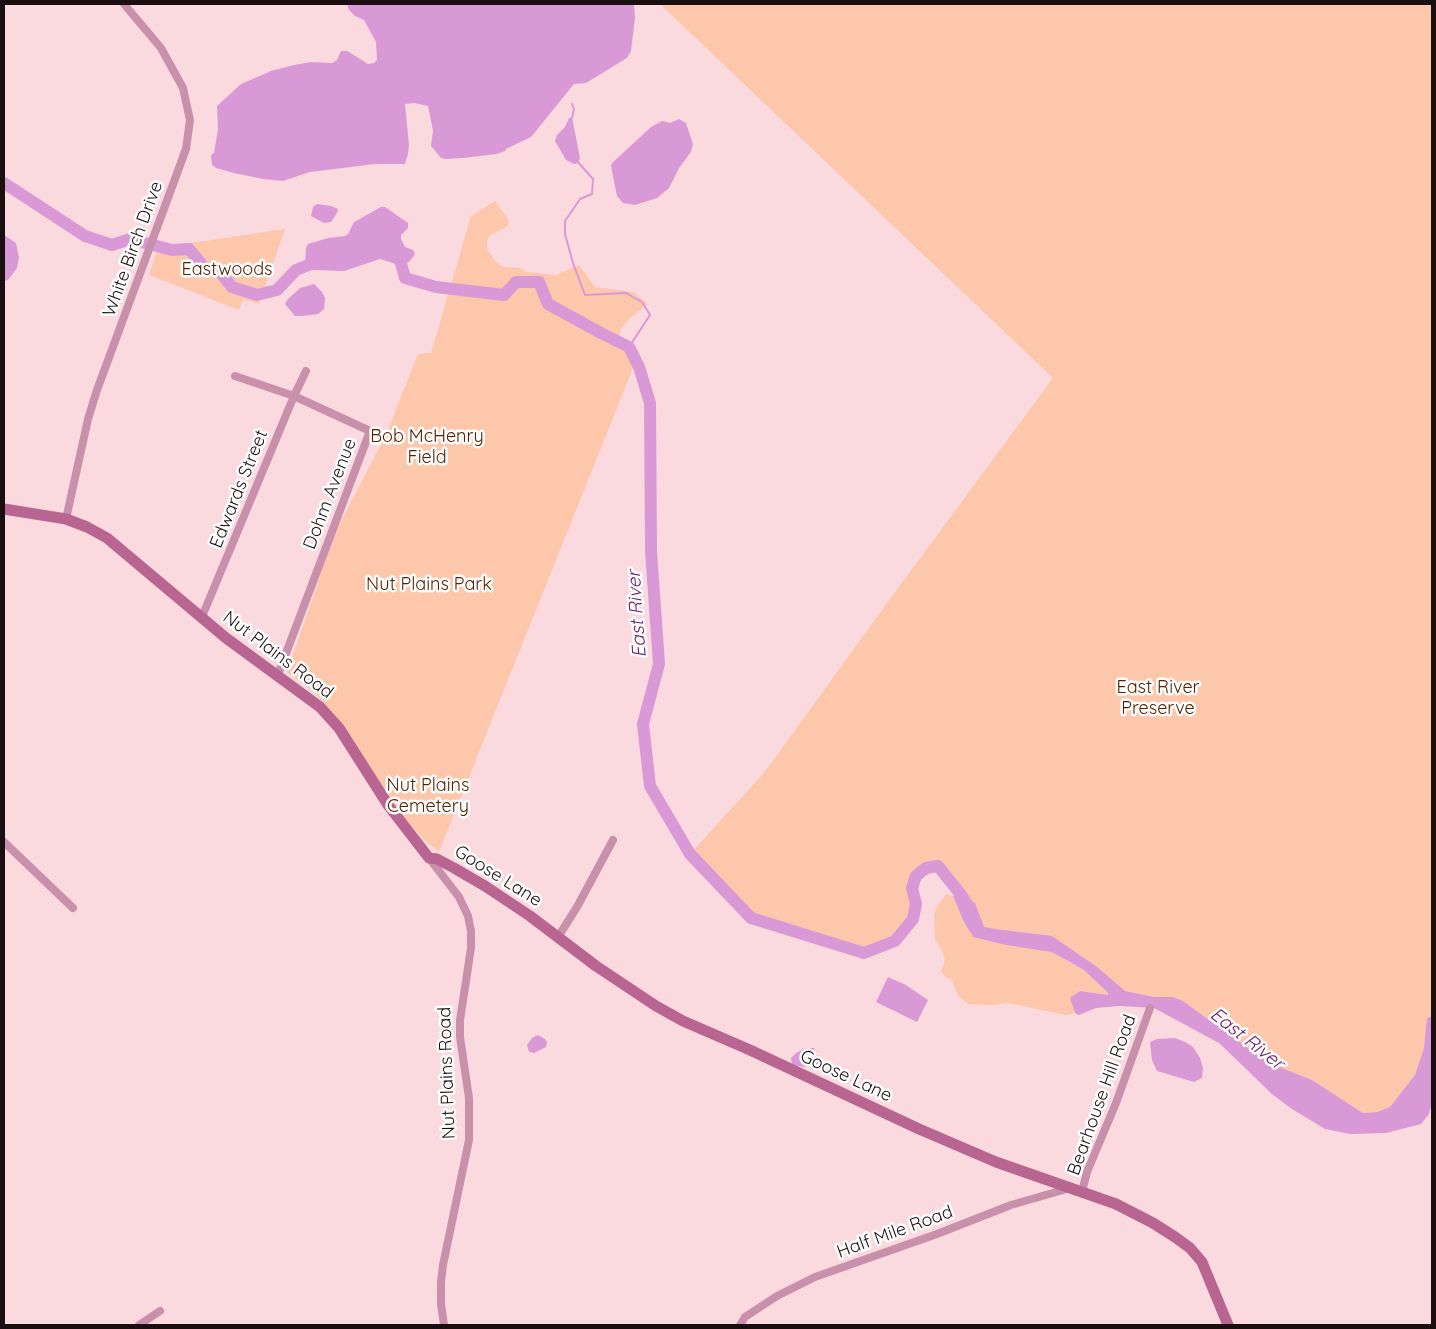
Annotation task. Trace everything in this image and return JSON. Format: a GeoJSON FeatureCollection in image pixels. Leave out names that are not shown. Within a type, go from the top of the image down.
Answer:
{"type":"FeatureCollection","features":[{"type":"Feature","properties":{"kind":"street","name":"White Birch Drive"},"geometry":{"type":"LineString","coordinates":[[66,519],[88,419],[186,149],[190,120],[183,88],[161,48],[124,4]]}},
{"type":"Feature","properties":{"kind":"street","name":"Edwards Street"},"geometry":{"type":"LineString","coordinates":[[201,619],[306,371]]}},
{"type":"Feature","properties":{"kind":"street","name":"Dohm Avenue"},"geometry":{"type":"LineString","coordinates":[[235,376],[294,396],[370,431],[277,677]]}},
{"type":"Feature","properties":{"kind":"street","name":"Nut Plains Road"},"geometry":{"type":"LineString","coordinates":[[4,509],[66,519],[87,526],[107,538],[201,619],[320,707],[339,728],[393,813],[459,898],[468,916],[471,931],[471,948],[460,1020],[460,1037],[469,1098],[469,1140],[443,1265],[441,1304],[444,1325]]}},
{"type":"Feature","properties":{"kind":"street"},"geometry":{"type":"LineString","coordinates":[[558,937],[577,907],[613,840]]}},
{"type":"Feature","properties":{"kind":"street"},"geometry":{"type":"LineString","coordinates":[[4,842],[73,908]]}},
{"type":"Feature","properties":{"kind":"street","name":"Goose Lane"},"geometry":{"type":"LineString","coordinates":[[429,858],[437,859],[485,886],[530,916],[596,966],[656,1006],[683,1021],[996,1162],[1116,1204],[1176,1237],[1190,1248],[1202,1262],[1228,1325]]}},
{"type":"Feature","properties":{"kind":"street","name":"Bearhouse Hill Road"},"geometry":{"type":"LineString","coordinates":[[1077,1190],[1087,1172],[1116,1103],[1150,1008]]}},
{"type":"Feature","properties":{"kind":"street","name":"Half Mile Road"},"geometry":{"type":"LineString","coordinates":[[740,1325],[745,1317],[777,1296],[814,1276],[938,1234],[1011,1205],[1077,1190]]}},
{"type":"Feature","properties":{"kind":"street"},"geometry":{"type":"LineString","coordinates":[[138,1325],[160,1311]]}},
{"type":"Feature","properties":{"kind":"green space","name":"East River Preserve"},"geometry":{"type":"Polygon","coordinates":[[[660,4],[1432,4],[1432,1016],[1427,1018],[1424,1048],[1415,1075],[1390,1107],[1377,1112],[1363,1113],[1312,1080],[1267,1062],[1183,1001],[1173,997],[1154,997],[1125,991],[1116,994],[1089,969],[1063,957],[1068,962],[1084,970],[1108,995],[1080,991],[1071,998],[1075,1013],[1066,1015],[1008,1003],[992,1005],[968,1004],[959,997],[951,979],[945,977],[941,971],[945,961],[942,950],[935,940],[934,917],[936,908],[946,894],[953,896],[963,920],[973,937],[1006,945],[1051,951],[1030,941],[1002,937],[981,931],[965,911],[962,896],[938,867],[926,868],[916,876],[912,888],[916,904],[913,919],[895,941],[864,953],[751,918],[690,854],[764,773],[1053,378],[660,4]]]}},
{"type":"Feature","properties":{"kind":"green space","name":"Nut Plains Park"},"geometry":{"type":"Polygon","coordinates":[[[495,201],[508,219],[509,224],[490,235],[487,241],[487,249],[496,262],[503,267],[520,268],[526,272],[556,275],[579,265],[595,287],[633,292],[648,304],[630,318],[620,330],[620,339],[637,358],[439,852],[422,838],[382,791],[344,725],[318,696],[287,672],[318,583],[328,546],[386,435],[418,354],[431,353],[471,216],[495,201]]]}},
{"type":"Feature","properties":{"kind":"green space","name":"Eastwoods"},"geometry":{"type":"Polygon","coordinates":[[[285,229],[259,304],[243,299],[239,310],[149,275],[158,248],[285,229]]]}},
{"type":"Feature","properties":{"kind":"shaded area"},"geometry":{"type":"Polygon","coordinates":[[[347,4],[634,4],[635,18],[631,51],[627,58],[586,83],[574,84],[531,137],[497,154],[463,158],[441,158],[431,146],[433,131],[428,106],[414,103],[405,104],[409,145],[405,164],[375,164],[310,172],[283,181],[234,173],[212,165],[211,155],[214,153],[218,129],[217,106],[241,84],[271,71],[294,65],[311,62],[332,63],[337,60],[341,51],[347,51],[368,64],[374,63],[377,60],[376,42],[364,20],[355,16],[349,10],[347,4]]]}},
{"type":"Feature","properties":{"kind":"shaded area"},"geometry":{"type":"Polygon","coordinates":[[[572,117],[580,158],[578,163],[574,164],[566,160],[555,141],[569,118],[572,117]]]}},
{"type":"Feature","properties":{"kind":"shaded area"},"geometry":{"type":"Polygon","coordinates":[[[679,119],[686,123],[693,144],[691,152],[679,168],[669,188],[657,198],[635,205],[623,203],[617,196],[612,163],[651,127],[662,121],[670,123],[679,119]]]}},
{"type":"Feature","properties":{"kind":"shaded area"},"geometry":{"type":"Polygon","coordinates":[[[317,204],[338,209],[331,222],[324,223],[311,216],[313,207],[317,204]]]}},
{"type":"Feature","properties":{"kind":"shaded area"},"geometry":{"type":"Polygon","coordinates":[[[381,207],[385,207],[408,223],[408,228],[401,235],[401,239],[405,247],[413,250],[415,254],[410,261],[402,266],[380,259],[344,271],[308,269],[305,265],[308,244],[328,238],[345,236],[354,222],[381,207]]]}},
{"type":"Feature","properties":{"kind":"shaded area"},"geometry":{"type":"Polygon","coordinates":[[[4,235],[16,243],[19,258],[17,268],[8,280],[4,281],[4,235]]]}},
{"type":"Feature","properties":{"kind":"shaded area"},"geometry":{"type":"Polygon","coordinates":[[[314,284],[325,298],[324,309],[318,314],[295,316],[285,304],[287,300],[300,288],[314,284]]]}},
{"type":"Feature","properties":{"kind":"shaded area"},"geometry":{"type":"Polygon","coordinates":[[[953,896],[962,896],[975,903],[984,927],[1052,936],[1097,967],[1125,991],[1154,997],[1173,997],[1183,1001],[1267,1062],[1312,1080],[1363,1113],[1377,1112],[1390,1107],[1415,1075],[1424,1048],[1427,1018],[1432,1016],[1432,1102],[1429,1114],[1421,1124],[1386,1133],[1350,1134],[1325,1129],[1273,1095],[1219,1043],[1154,1008],[1119,1006],[1096,1008],[1079,1015],[1075,1013],[1070,998],[1080,991],[1108,995],[1108,993],[1084,970],[1052,952],[1006,945],[973,937],[963,920],[953,896]]]}},
{"type":"Feature","properties":{"kind":"shaded area"},"geometry":{"type":"Polygon","coordinates":[[[888,977],[906,985],[928,1000],[917,1022],[876,1002],[888,977]]]}},
{"type":"Feature","properties":{"kind":"shaded area"},"geometry":{"type":"Polygon","coordinates":[[[538,1035],[547,1042],[546,1047],[534,1053],[529,1052],[527,1045],[532,1038],[538,1035]]]}},
{"type":"Feature","properties":{"kind":"shaded area"},"geometry":{"type":"Polygon","coordinates":[[[1175,1038],[1193,1047],[1200,1058],[1203,1068],[1202,1078],[1194,1082],[1157,1071],[1152,1060],[1150,1042],[1157,1039],[1175,1038]]]}},
{"type":"Feature","properties":{"kind":"shaded area"},"geometry":{"type":"Polygon","coordinates":[[[807,1048],[814,1048],[819,1064],[804,1067],[792,1065],[791,1058],[796,1053],[807,1048]]]}},
{"type":"Feature","properties":{"kind":"waterway"},"geometry":{"type":"LineString","coordinates":[[572,104],[574,109],[572,118]]}},
{"type":"Feature","properties":{"kind":"waterway"},"geometry":{"type":"LineString","coordinates":[[577,161],[593,179],[592,194],[580,199],[565,221],[565,234],[573,263],[585,295],[626,293],[642,302],[650,315],[629,347]]}},
{"type":"Feature","properties":{"kind":"waterway","name":"East River"},"geometry":{"type":"LineString","coordinates":[[4,183],[85,236],[112,245],[130,239],[172,250],[189,249],[204,267],[220,272],[232,287],[257,295],[277,290],[296,270],[321,260]]}},
{"type":"Feature","properties":{"kind":"waterway","name":"East River"},"geometry":{"type":"LineString","coordinates":[[392,254],[399,256],[405,278],[436,287],[504,295],[516,282],[539,282],[548,304],[629,347],[639,367],[650,403],[651,551],[659,664],[643,724],[650,786],[690,854],[751,918],[864,953],[895,941],[913,919],[916,904],[912,888],[916,876],[926,868],[938,866],[962,896],[971,911]]}},
{"type":"Feature","properties":{"kind":"park label","name":"Bob McHenry Field"},"geometry":{"type":"Point","coordinates":[427,447]}},
{"type":"Feature","properties":{"kind":"park label","name":"Nut Plains Cemetery"},"geometry":{"type":"Point","coordinates":[428,796]}}]}
